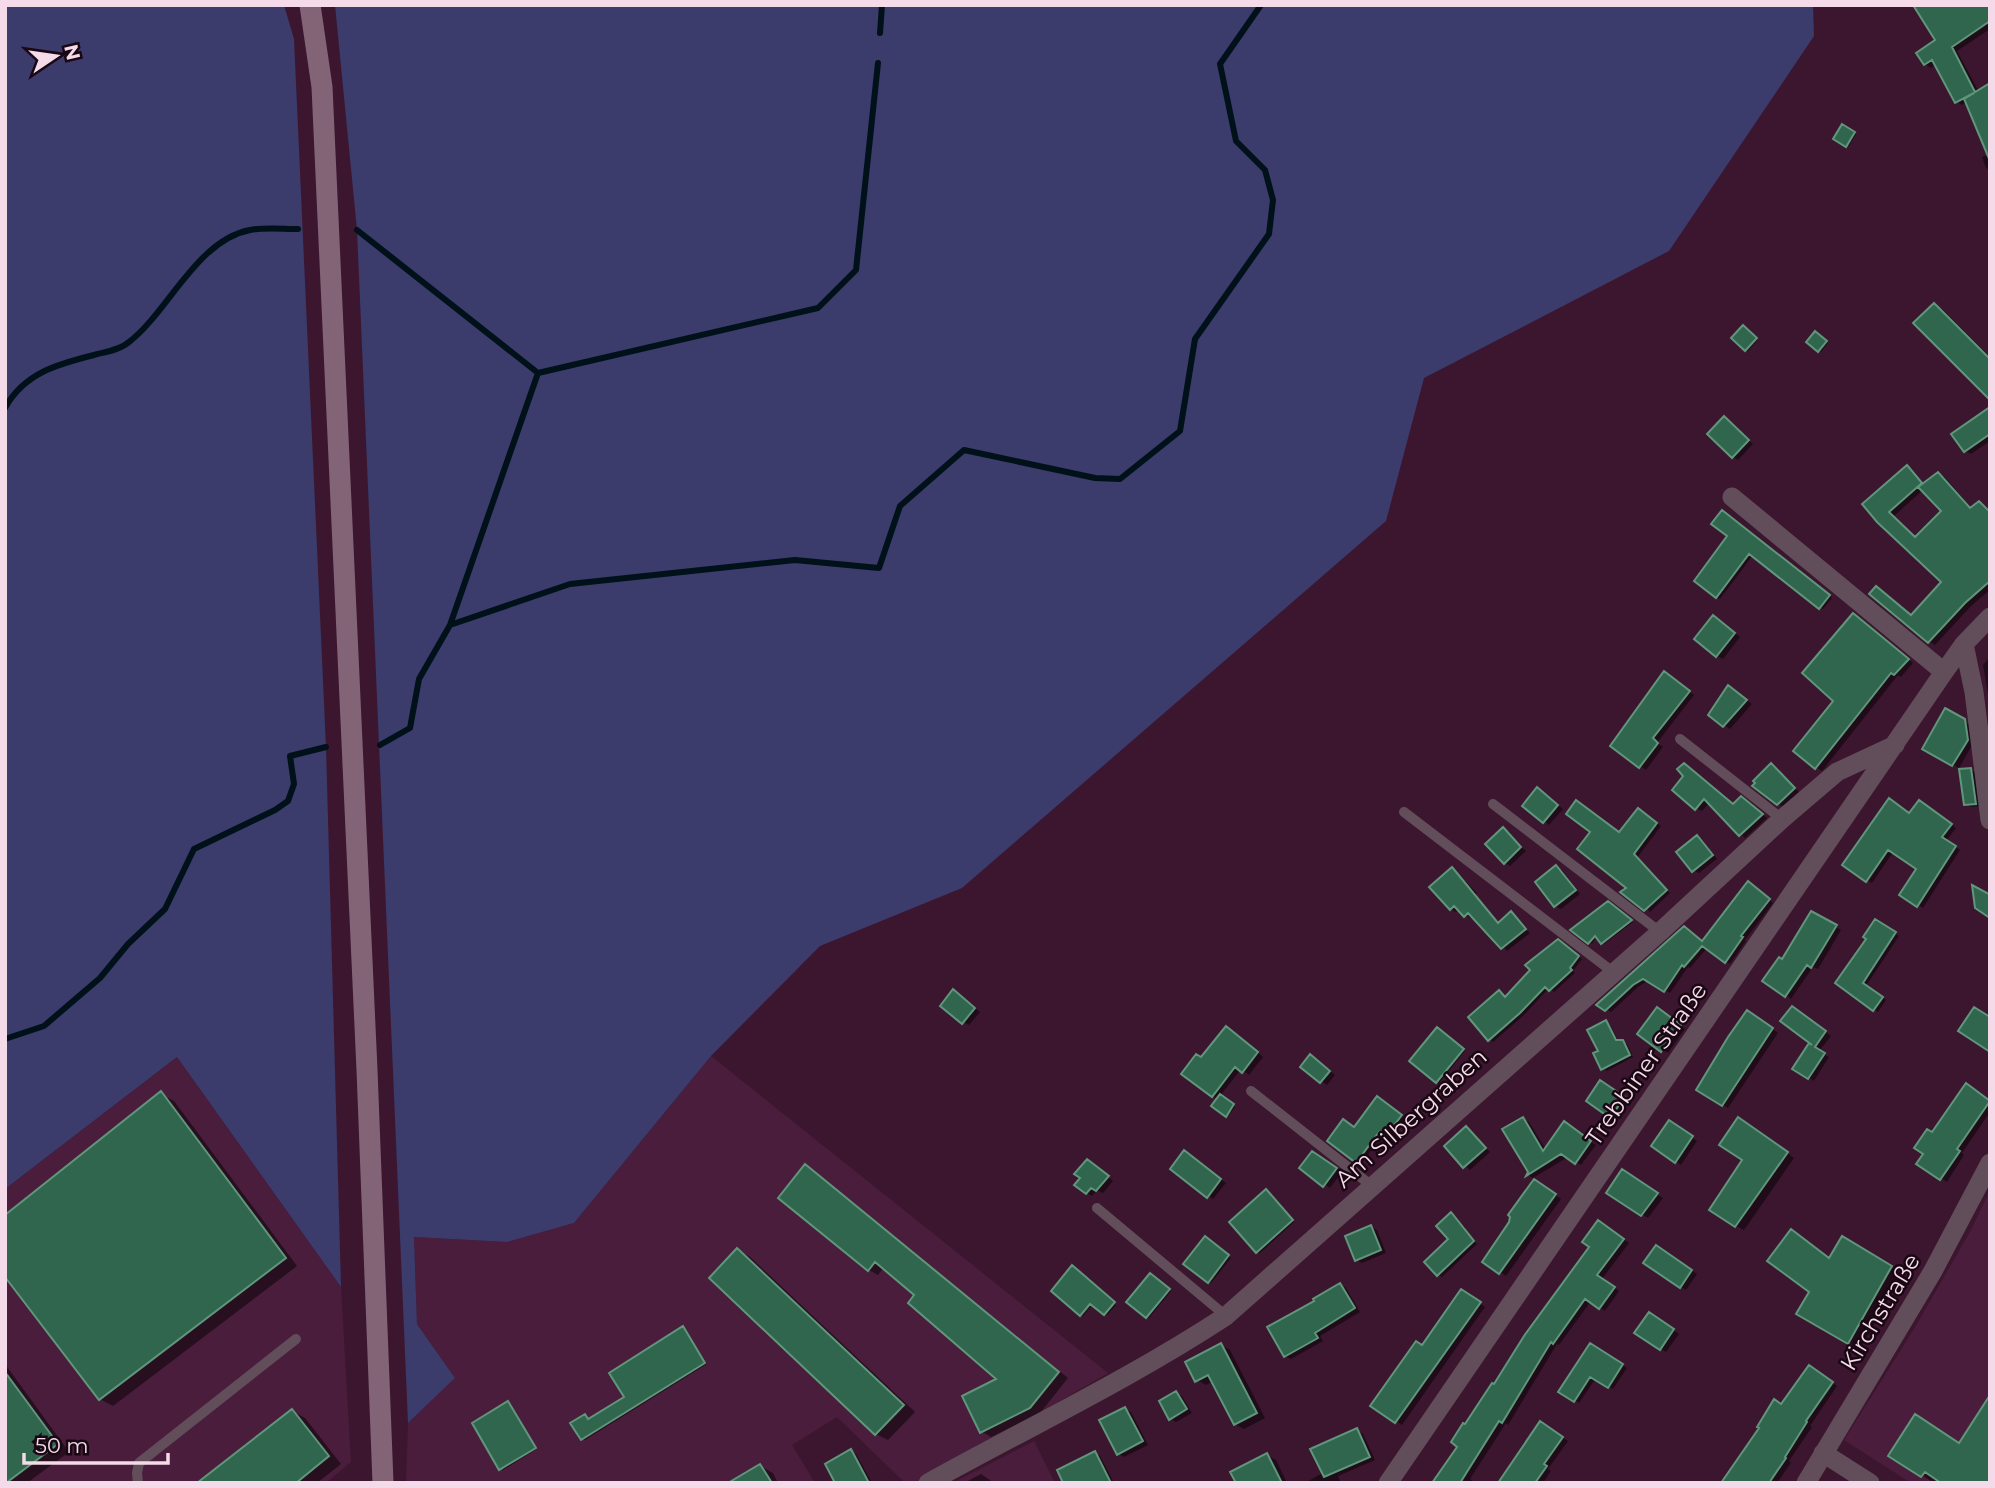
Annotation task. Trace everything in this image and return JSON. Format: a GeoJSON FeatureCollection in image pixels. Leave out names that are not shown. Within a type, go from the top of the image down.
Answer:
{"type":"FeatureCollection","features":[{"type":"Feature","properties":{"kind":"main road"},"geometry":{"type":"LineString","coordinates":[[310,5],[322,87],[383,1483]]}},
{"type":"Feature","properties":{"kind":"street"},"geometry":{"type":"LineString","coordinates":[[1732,497],[1944,671]]}},
{"type":"Feature","properties":{"kind":"street","name":"Trebbiner Straße"},"geometry":{"type":"LineString","coordinates":[[1388,1483],[1944,671],[1964,644],[1990,617]]}},
{"type":"Feature","properties":{"kind":"street"},"geometry":{"type":"LineString","coordinates":[[1964,644],[1974,692],[1990,820]]}},
{"type":"Feature","properties":{"kind":"street","name":"Am Silbergraben"},"geometry":{"type":"LineString","coordinates":[[928,1483],[1114,1385],[1226,1316],[1837,772],[1895,745]]}},
{"type":"Feature","properties":{"kind":"street","name":"Kirchstraße"},"geometry":{"type":"LineString","coordinates":[[1806,1483],[1933,1271],[1990,1163]]}},
{"type":"Feature","properties":{"kind":"street"},"geometry":{"type":"LineString","coordinates":[[1823,1453],[1870,1483]]}},
{"type":"Feature","properties":{"kind":"lane"},"geometry":{"type":"LineString","coordinates":[[1680,739],[1782,819]]}},
{"type":"Feature","properties":{"kind":"lane"},"geometry":{"type":"LineString","coordinates":[[1493,804],[1660,932]]}},
{"type":"Feature","properties":{"kind":"lane"},"geometry":{"type":"LineString","coordinates":[[1404,812],[1613,972]]}},
{"type":"Feature","properties":{"kind":"lane"},"geometry":{"type":"LineString","coordinates":[[1251,1090],[1371,1185]]}},
{"type":"Feature","properties":{"kind":"lane"},"geometry":{"type":"LineString","coordinates":[[1097,1208],[1226,1316]]}},
{"type":"Feature","properties":{"kind":"lane"},"geometry":{"type":"LineString","coordinates":[[137,1482],[139,1463],[296,1339]]}},
{"type":"Feature","properties":{"kind":"shaded area"},"geometry":{"type":"Polygon","coordinates":[[[5,5],[284,5],[294,39],[326,747],[341,1287],[177,1057],[5,1189],[5,5]]]}},
{"type":"Feature","properties":{"kind":"shaded area"},"geometry":{"type":"Polygon","coordinates":[[[335,5],[1813,5],[1814,36],[1669,251],[1424,378],[1386,521],[962,888],[820,946],[711,1056],[574,1223],[507,1242],[414,1237],[417,1324],[455,1378],[408,1423],[357,230],[335,5]]]}},
{"type":"Feature","properties":{"kind":"shaded area"},"geometry":{"type":"Polygon","coordinates":[[[711,1056],[1108,1373],[918,1483],[905,1483],[837,1417],[792,1445],[815,1483],[406,1483],[408,1423],[455,1378],[417,1324],[414,1237],[507,1242],[574,1223],[711,1056]]]}},
{"type":"Feature","properties":{"kind":"shaded area"},"geometry":{"type":"Polygon","coordinates":[[[177,1057],[341,1287],[351,1462],[326,1483],[5,1483],[5,1189],[177,1057]]]}},
{"type":"Feature","properties":{"kind":"shaded area"},"geometry":{"type":"Polygon","coordinates":[[[1990,1190],[1990,1483],[1911,1483],[1844,1440],[1914,1329],[1971,1230],[1990,1190]]]}},
{"type":"Feature","properties":{"kind":"shaded area"},"geometry":{"type":"Polygon","coordinates":[[[1034,1441],[1055,1483],[952,1483],[1034,1441]]]}},
{"type":"Feature","properties":{"kind":"building"},"geometry":{"type":"Polygon","coordinates":[[[1913,5],[1990,5],[1990,21],[1952,47],[1975,92],[1990,83],[1990,161],[1964,99],[1974,93],[1955,103],[1932,60],[1924,65],[1916,53],[1935,40],[1913,5]]]}},
{"type":"Feature","properties":{"kind":"building"},"geometry":{"type":"Polygon","coordinates":[[[1842,124],[1855,132],[1846,147],[1833,139],[1842,124]]]}},
{"type":"Feature","properties":{"kind":"building"},"geometry":{"type":"Polygon","coordinates":[[[1934,303],[1990,359],[1990,400],[1913,323],[1934,303]]]}},
{"type":"Feature","properties":{"kind":"building"},"geometry":{"type":"Polygon","coordinates":[[[1743,325],[1757,338],[1745,351],[1731,338],[1743,325]]]}},
{"type":"Feature","properties":{"kind":"building"},"geometry":{"type":"Polygon","coordinates":[[[1815,331],[1827,341],[1818,352],[1806,342],[1815,331]]]}},
{"type":"Feature","properties":{"kind":"building"},"geometry":{"type":"Polygon","coordinates":[[[1990,407],[1990,434],[1964,452],[1951,434],[1990,407]]]}},
{"type":"Feature","properties":{"kind":"building"},"geometry":{"type":"Polygon","coordinates":[[[1724,416],[1749,440],[1732,458],[1707,434],[1724,416]]]}},
{"type":"Feature","properties":{"kind":"building"},"geometry":{"type":"Polygon","coordinates":[[[1907,465],[1922,483],[1889,512],[1915,537],[1941,511],[1918,487],[1938,472],[1970,508],[1979,501],[1990,512],[1990,581],[1965,603],[1928,643],[1869,594],[1876,586],[1911,615],[1941,582],[1877,522],[1862,504],[1907,465]]]}},
{"type":"Feature","properties":{"kind":"building"},"geometry":{"type":"Polygon","coordinates":[[[1722,510],[1830,595],[1819,609],[1749,554],[1716,598],[1694,581],[1727,536],[1711,524],[1722,510]]]}},
{"type":"Feature","properties":{"kind":"building"},"geometry":{"type":"Polygon","coordinates":[[[1853,613],[1909,659],[1894,675],[1891,673],[1815,769],[1793,751],[1833,701],[1802,673],[1853,613]]]}},
{"type":"Feature","properties":{"kind":"building"},"geometry":{"type":"Polygon","coordinates":[[[1713,615],[1735,633],[1716,657],[1694,639],[1713,615]]]}},
{"type":"Feature","properties":{"kind":"building"},"geometry":{"type":"Polygon","coordinates":[[[1664,671],[1690,691],[1653,738],[1658,743],[1639,768],[1610,746],[1664,671]]]}},
{"type":"Feature","properties":{"kind":"building"},"geometry":{"type":"Polygon","coordinates":[[[1728,685],[1747,700],[1723,727],[1708,715],[1728,685]]]}},
{"type":"Feature","properties":{"kind":"building"},"geometry":{"type":"Polygon","coordinates":[[[1945,708],[1965,719],[1968,740],[1952,766],[1922,749],[1945,708]]]}},
{"type":"Feature","properties":{"kind":"building"},"geometry":{"type":"Polygon","coordinates":[[[1684,763],[1733,804],[1741,796],[1763,814],[1739,836],[1704,799],[1695,810],[1672,790],[1683,776],[1677,769],[1684,763]]]}},
{"type":"Feature","properties":{"kind":"building"},"geometry":{"type":"Polygon","coordinates":[[[1771,763],[1795,788],[1777,805],[1752,786],[1755,783],[1753,781],[1771,763]]]}},
{"type":"Feature","properties":{"kind":"building"},"geometry":{"type":"Polygon","coordinates":[[[1971,768],[1976,804],[1964,805],[1959,769],[1971,768]]]}},
{"type":"Feature","properties":{"kind":"building"},"geometry":{"type":"Polygon","coordinates":[[[1537,787],[1558,805],[1543,823],[1522,806],[1537,787]]]}},
{"type":"Feature","properties":{"kind":"building"},"geometry":{"type":"Polygon","coordinates":[[[1889,798],[1909,813],[1919,800],[1952,824],[1942,837],[1956,846],[1917,907],[1899,895],[1916,869],[1888,850],[1866,882],[1842,865],[1889,798]]]}},
{"type":"Feature","properties":{"kind":"building"},"geometry":{"type":"Polygon","coordinates":[[[1576,800],[1619,832],[1638,808],[1657,823],[1634,854],[1667,890],[1644,911],[1620,892],[1626,888],[1577,849],[1590,832],[1566,814],[1576,800]]]}},
{"type":"Feature","properties":{"kind":"building"},"geometry":{"type":"Polygon","coordinates":[[[1503,827],[1521,847],[1504,864],[1485,844],[1503,827]]]}},
{"type":"Feature","properties":{"kind":"building"},"geometry":{"type":"Polygon","coordinates":[[[1697,835],[1713,855],[1692,872],[1676,852],[1697,835]]]}},
{"type":"Feature","properties":{"kind":"building"},"geometry":{"type":"Polygon","coordinates":[[[1556,865],[1576,890],[1554,907],[1535,882],[1556,865]]]}},
{"type":"Feature","properties":{"kind":"building"},"geometry":{"type":"Polygon","coordinates":[[[1452,867],[1498,923],[1511,911],[1526,929],[1501,949],[1468,913],[1464,917],[1454,906],[1450,910],[1429,887],[1452,867]]]}},
{"type":"Feature","properties":{"kind":"building"},"geometry":{"type":"Polygon","coordinates":[[[1748,881],[1770,899],[1741,936],[1743,937],[1725,963],[1702,946],[1684,967],[1682,965],[1664,992],[1643,979],[1605,1011],[1596,1005],[1684,926],[1702,941],[1748,881]]]}},
{"type":"Feature","properties":{"kind":"building"},"geometry":{"type":"Polygon","coordinates":[[[1972,885],[1989,894],[1990,918],[1975,908],[1972,885]]]}},
{"type":"Feature","properties":{"kind":"building"},"geometry":{"type":"Polygon","coordinates":[[[1608,901],[1632,920],[1601,944],[1595,936],[1588,944],[1570,930],[1608,901]]]}},
{"type":"Feature","properties":{"kind":"building"},"geometry":{"type":"Polygon","coordinates":[[[1811,911],[1837,925],[1811,968],[1807,965],[1785,997],[1762,981],[1779,957],[1782,959],[1811,911]]]}},
{"type":"Feature","properties":{"kind":"building"},"geometry":{"type":"Polygon","coordinates":[[[1875,919],[1896,932],[1863,983],[1883,997],[1873,1011],[1835,983],[1866,939],[1863,937],[1875,919]]]}},
{"type":"Feature","properties":{"kind":"building"},"geometry":{"type":"Polygon","coordinates":[[[1558,939],[1579,956],[1570,968],[1572,970],[1549,991],[1545,987],[1488,1041],[1468,1017],[1499,990],[1505,997],[1530,970],[1525,965],[1558,939]]]}},
{"type":"Feature","properties":{"kind":"building"},"geometry":{"type":"Polygon","coordinates":[[[953,989],[975,1008],[962,1024],[940,1006],[953,989]]]}},
{"type":"Feature","properties":{"kind":"building"},"geometry":{"type":"Polygon","coordinates":[[[1792,1006],[1826,1031],[1815,1047],[1825,1053],[1808,1079],[1792,1069],[1809,1043],[1812,1045],[1780,1021],[1792,1006]]]}},
{"type":"Feature","properties":{"kind":"building"},"geometry":{"type":"Polygon","coordinates":[[[1657,1007],[1681,1025],[1661,1052],[1637,1034],[1657,1007]]]}},
{"type":"Feature","properties":{"kind":"building"},"geometry":{"type":"Polygon","coordinates":[[[1974,1007],[1990,1017],[1990,1052],[1958,1031],[1974,1007]]]}},
{"type":"Feature","properties":{"kind":"building"},"geometry":{"type":"Polygon","coordinates":[[[1747,1010],[1773,1028],[1722,1106],[1696,1090],[1747,1010]]]}},
{"type":"Feature","properties":{"kind":"building"},"geometry":{"type":"Polygon","coordinates":[[[1606,1020],[1616,1040],[1623,1040],[1630,1055],[1601,1070],[1593,1053],[1598,1051],[1587,1030],[1606,1020]]]}},
{"type":"Feature","properties":{"kind":"building"},"geometry":{"type":"Polygon","coordinates":[[[1226,1026],[1258,1052],[1242,1073],[1235,1067],[1212,1097],[1181,1074],[1196,1054],[1201,1057],[1226,1026]]]}},
{"type":"Feature","properties":{"kind":"building"},"geometry":{"type":"Polygon","coordinates":[[[1437,1027],[1464,1049],[1436,1083],[1409,1061],[1437,1027]]]}},
{"type":"Feature","properties":{"kind":"building"},"geometry":{"type":"Polygon","coordinates":[[[1310,1054],[1330,1071],[1320,1083],[1300,1067],[1310,1054]]]}},
{"type":"Feature","properties":{"kind":"building"},"geometry":{"type":"Polygon","coordinates":[[[1600,1080],[1625,1097],[1610,1118],[1586,1101],[1600,1080]]]}},
{"type":"Feature","properties":{"kind":"building"},"geometry":{"type":"Polygon","coordinates":[[[1966,1083],[1990,1101],[1957,1149],[1960,1151],[1940,1180],[1916,1164],[1923,1154],[1914,1148],[1927,1129],[1932,1132],[1966,1083]]]}},
{"type":"Feature","properties":{"kind":"building"},"geometry":{"type":"Polygon","coordinates":[[[161,1091],[286,1258],[99,1400],[5,1277],[5,1215],[161,1091]]]}},
{"type":"Feature","properties":{"kind":"building"},"geometry":{"type":"Polygon","coordinates":[[[1220,1094],[1234,1104],[1226,1117],[1211,1106],[1220,1094]]]}},
{"type":"Feature","properties":{"kind":"building"},"geometry":{"type":"Polygon","coordinates":[[[1377,1096],[1402,1115],[1386,1136],[1379,1132],[1356,1163],[1327,1141],[1343,1119],[1354,1127],[1377,1096]]]}},
{"type":"Feature","properties":{"kind":"building"},"geometry":{"type":"Polygon","coordinates":[[[1523,1117],[1543,1151],[1564,1121],[1591,1141],[1575,1164],[1561,1154],[1526,1176],[1528,1172],[1502,1129],[1523,1117]]]}},
{"type":"Feature","properties":{"kind":"building"},"geometry":{"type":"Polygon","coordinates":[[[1738,1117],[1788,1152],[1735,1227],[1709,1210],[1742,1160],[1719,1145],[1738,1117]]]}},
{"type":"Feature","properties":{"kind":"building"},"geometry":{"type":"Polygon","coordinates":[[[1669,1120],[1693,1136],[1675,1163],[1651,1146],[1669,1120]]]}},
{"type":"Feature","properties":{"kind":"building"},"geometry":{"type":"Polygon","coordinates":[[[1466,1126],[1486,1148],[1463,1168],[1444,1146],[1466,1126]]]}},
{"type":"Feature","properties":{"kind":"building"},"geometry":{"type":"Polygon","coordinates":[[[1184,1150],[1221,1179],[1207,1198],[1170,1169],[1184,1150]]]}},
{"type":"Feature","properties":{"kind":"building"},"geometry":{"type":"Polygon","coordinates":[[[1312,1151],[1337,1168],[1323,1187],[1299,1168],[1312,1151]]]}},
{"type":"Feature","properties":{"kind":"building"},"geometry":{"type":"Polygon","coordinates":[[[1087,1159],[1109,1176],[1096,1191],[1091,1188],[1086,1194],[1074,1185],[1080,1178],[1074,1174],[1087,1159]]]}},
{"type":"Feature","properties":{"kind":"building"},"geometry":{"type":"Polygon","coordinates":[[[805,1164],[1059,1372],[1030,1408],[980,1433],[962,1396],[996,1379],[908,1303],[914,1295],[875,1262],[868,1271],[778,1198],[805,1164]]]}},
{"type":"Feature","properties":{"kind":"building"},"geometry":{"type":"Polygon","coordinates":[[[1622,1169],[1658,1193],[1641,1216],[1606,1193],[1622,1169]]]}},
{"type":"Feature","properties":{"kind":"building"},"geometry":{"type":"Polygon","coordinates":[[[1534,1179],[1556,1194],[1499,1274],[1482,1262],[1509,1222],[1508,1215],[1534,1179]]]}},
{"type":"Feature","properties":{"kind":"building"},"geometry":{"type":"Polygon","coordinates":[[[1266,1189],[1293,1220],[1256,1253],[1229,1222],[1266,1189]]]}},
{"type":"Feature","properties":{"kind":"building"},"geometry":{"type":"Polygon","coordinates":[[[1451,1212],[1474,1241],[1437,1276],[1424,1262],[1448,1239],[1436,1226],[1451,1212]]]}},
{"type":"Feature","properties":{"kind":"building"},"geometry":{"type":"Polygon","coordinates":[[[1598,1220],[1624,1239],[1597,1275],[1615,1287],[1599,1309],[1585,1299],[1553,1344],[1551,1342],[1502,1423],[1499,1421],[1460,1483],[1432,1483],[1457,1447],[1451,1442],[1463,1423],[1465,1424],[1492,1383],[1494,1384],[1524,1336],[1589,1247],[1582,1242],[1598,1220]]]}},
{"type":"Feature","properties":{"kind":"building"},"geometry":{"type":"Polygon","coordinates":[[[1371,1225],[1381,1250],[1355,1261],[1345,1236],[1371,1225]]]}},
{"type":"Feature","properties":{"kind":"building"},"geometry":{"type":"Polygon","coordinates":[[[1791,1229],[1829,1258],[1842,1236],[1892,1266],[1848,1344],[1796,1314],[1809,1292],[1767,1261],[1791,1229]]]}},
{"type":"Feature","properties":{"kind":"building"},"geometry":{"type":"Polygon","coordinates":[[[1205,1236],[1229,1255],[1208,1283],[1183,1264],[1205,1236]]]}},
{"type":"Feature","properties":{"kind":"building"},"geometry":{"type":"Polygon","coordinates":[[[1656,1245],[1692,1270],[1680,1288],[1643,1263],[1656,1245]]]}},
{"type":"Feature","properties":{"kind":"building"},"geometry":{"type":"Polygon","coordinates":[[[737,1248],[904,1405],[875,1435],[709,1278],[737,1248]]]}},
{"type":"Feature","properties":{"kind":"building"},"geometry":{"type":"Polygon","coordinates":[[[1072,1265],[1115,1302],[1104,1315],[1090,1304],[1080,1316],[1051,1291],[1072,1265]]]}},
{"type":"Feature","properties":{"kind":"building"},"geometry":{"type":"Polygon","coordinates":[[[1150,1273],[1170,1289],[1146,1318],[1126,1302],[1150,1273]]]}},
{"type":"Feature","properties":{"kind":"building"},"geometry":{"type":"Polygon","coordinates":[[[1340,1283],[1355,1308],[1315,1333],[1318,1338],[1284,1357],[1267,1327],[1340,1283]]]}},
{"type":"Feature","properties":{"kind":"building"},"geometry":{"type":"Polygon","coordinates":[[[1461,1289],[1481,1302],[1395,1423],[1370,1406],[1416,1341],[1422,1345],[1461,1289]]]}},
{"type":"Feature","properties":{"kind":"building"},"geometry":{"type":"Polygon","coordinates":[[[1649,1312],[1674,1329],[1660,1350],[1634,1333],[1649,1312]]]}},
{"type":"Feature","properties":{"kind":"building"},"geometry":{"type":"Polygon","coordinates":[[[683,1326],[705,1363],[581,1440],[570,1423],[585,1414],[588,1419],[624,1397],[609,1373],[683,1326]]]}},
{"type":"Feature","properties":{"kind":"building"},"geometry":{"type":"Polygon","coordinates":[[[1221,1343],[1257,1413],[1234,1425],[1208,1375],[1195,1382],[1185,1362],[1221,1343]]]}},
{"type":"Feature","properties":{"kind":"building"},"geometry":{"type":"Polygon","coordinates":[[[1590,1343],[1623,1364],[1608,1388],[1590,1377],[1574,1402],[1558,1392],[1590,1343]]]}},
{"type":"Feature","properties":{"kind":"building"},"geometry":{"type":"Polygon","coordinates":[[[1809,1365],[1833,1382],[1769,1483],[1721,1483],[1759,1428],[1757,1427],[1774,1399],[1781,1404],[1809,1365]]]}},
{"type":"Feature","properties":{"kind":"building"},"geometry":{"type":"Polygon","coordinates":[[[5,1372],[58,1444],[6,1483],[5,1483],[5,1372]]]}},
{"type":"Feature","properties":{"kind":"building"},"geometry":{"type":"Polygon","coordinates":[[[1176,1391],[1187,1409],[1169,1420],[1159,1401],[1176,1391]]]}},
{"type":"Feature","properties":{"kind":"building"},"geometry":{"type":"Polygon","coordinates":[[[1990,1395],[1990,1483],[1941,1483],[1925,1472],[1921,1477],[1888,1456],[1915,1414],[1959,1443],[1990,1395]]]}},
{"type":"Feature","properties":{"kind":"building"},"geometry":{"type":"Polygon","coordinates":[[[508,1401],[536,1448],[499,1470],[472,1423],[508,1401]]]}},
{"type":"Feature","properties":{"kind":"building"},"geometry":{"type":"Polygon","coordinates":[[[1125,1407],[1143,1441],[1117,1455],[1099,1420],[1125,1407]]]}},
{"type":"Feature","properties":{"kind":"building"},"geometry":{"type":"Polygon","coordinates":[[[292,1409],[329,1456],[296,1483],[197,1483],[292,1409]]]}},
{"type":"Feature","properties":{"kind":"building"},"geometry":{"type":"Polygon","coordinates":[[[1540,1421],[1563,1437],[1544,1464],[1547,1466],[1535,1483],[1498,1483],[1540,1421]]]}},
{"type":"Feature","properties":{"kind":"building"},"geometry":{"type":"Polygon","coordinates":[[[1357,1428],[1370,1457],[1324,1477],[1310,1449],[1357,1428]]]}},
{"type":"Feature","properties":{"kind":"building"},"geometry":{"type":"Polygon","coordinates":[[[851,1449],[869,1483],[835,1483],[825,1464],[851,1449]]]}},
{"type":"Feature","properties":{"kind":"building"},"geometry":{"type":"Polygon","coordinates":[[[1095,1451],[1111,1483],[1063,1483],[1057,1470],[1095,1451]]]}},
{"type":"Feature","properties":{"kind":"building"},"geometry":{"type":"Polygon","coordinates":[[[1267,1453],[1282,1483],[1236,1483],[1230,1472],[1267,1453]]]}},
{"type":"Feature","properties":{"kind":"building"},"geometry":{"type":"Polygon","coordinates":[[[760,1464],[772,1483],[728,1483],[760,1464]]]}},
{"type":"Feature","properties":{"kind":"waterway"},"geometry":{"type":"LineString","coordinates":[[880,33],[882,5]]}},
{"type":"Feature","properties":{"kind":"waterway"},"geometry":{"type":"LineString","coordinates":[[380,745],[410,728],[419,679],[450,625],[570,584],[795,560],[879,568],[900,506],[964,450],[1095,478],[1120,479],[1180,431],[1195,339],[1269,234],[1273,200],[1265,170],[1236,141],[1220,64],[1261,5]]}},
{"type":"Feature","properties":{"kind":"waterway"},"geometry":{"type":"LineString","coordinates":[[450,625],[538,373],[818,308],[856,270],[878,63]]}},
{"type":"Feature","properties":{"kind":"waterway"},"geometry":{"type":"LineString","coordinates":[[5,408],[22,386],[43,372],[55,366],[117,349],[129,342],[199,262],[214,247],[231,236],[256,229],[298,229]]}},
{"type":"Feature","properties":{"kind":"waterway"},"geometry":{"type":"LineString","coordinates":[[357,230],[538,373]]}},
{"type":"Feature","properties":{"kind":"waterway"},"geometry":{"type":"LineString","coordinates":[[5,1039],[44,1026],[100,978],[128,944],[165,909],[194,849],[275,810],[288,801],[294,784],[290,756],[326,747]]}}]}
